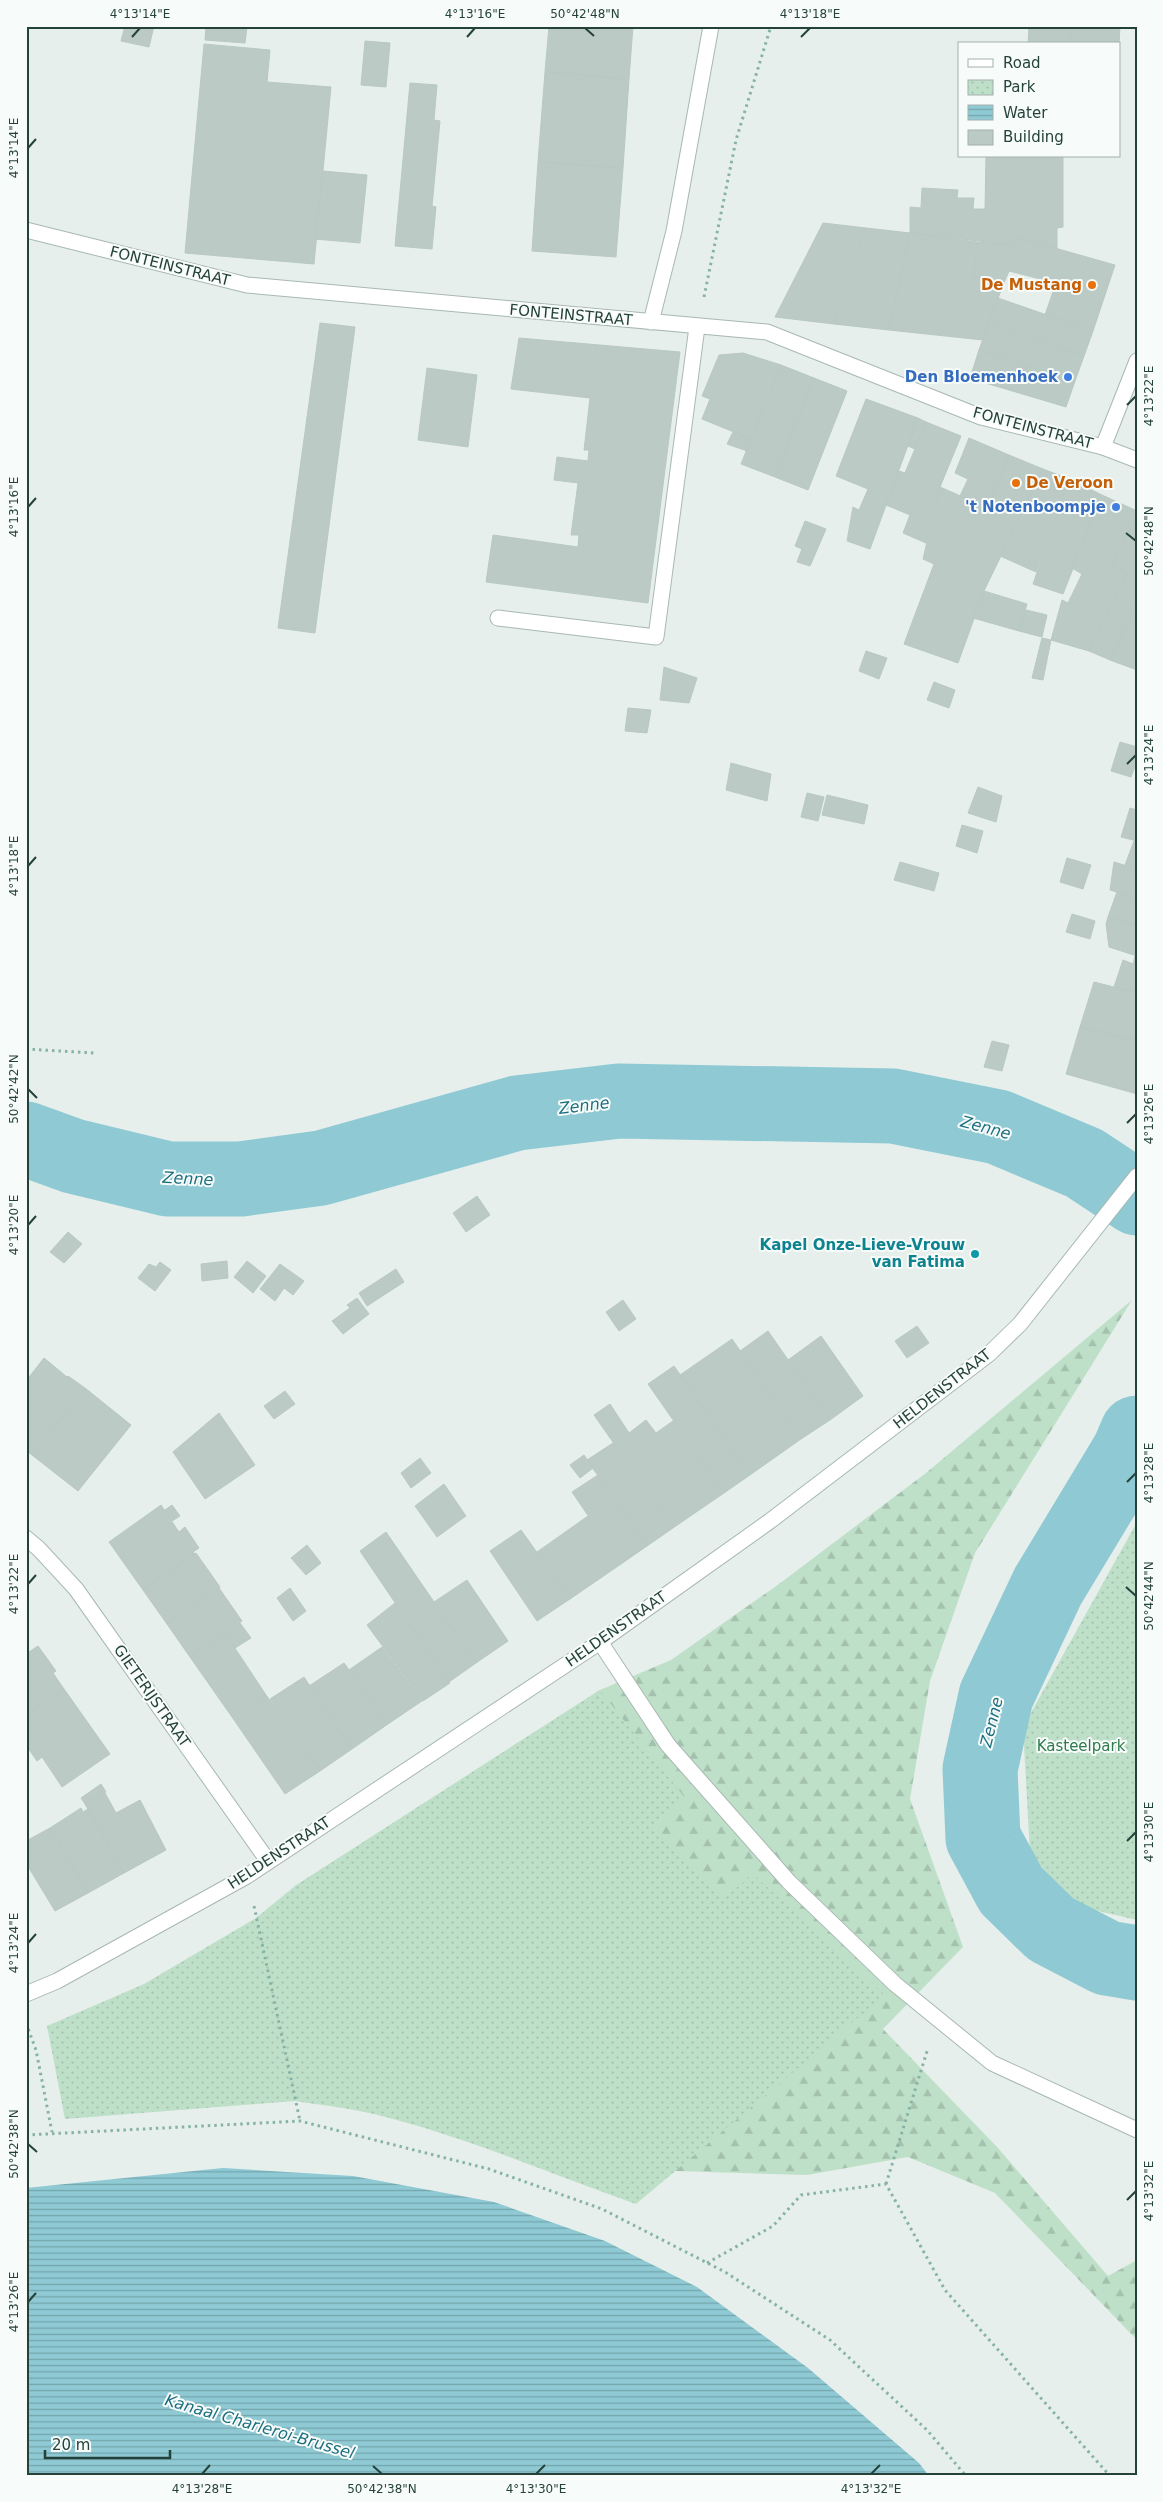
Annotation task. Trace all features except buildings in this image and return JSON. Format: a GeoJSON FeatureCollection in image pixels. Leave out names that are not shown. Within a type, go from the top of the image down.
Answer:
{"type":"FeatureCollection","features":[{"type":"Feature","properties":{"kind":"street"},"geometry":{"type":"LineString","coordinates":[[651,322],[674,231],[711,26]]}},
{"type":"Feature","properties":{"kind":"street","name":"FONTEINSTRAAT"},"geometry":{"type":"LineString","coordinates":[[26,230],[247,285],[767,332],[981,417],[1106,440],[1137,460]]}},
{"type":"Feature","properties":{"kind":"street"},"geometry":{"type":"LineString","coordinates":[[498,618],[656,637],[697,326]]}},
{"type":"Feature","properties":{"kind":"street"},"geometry":{"type":"LineString","coordinates":[[1106,440],[1137,361]]}},
{"type":"Feature","properties":{"kind":"street","name":"HELDENSTRAAT"},"geometry":{"type":"LineString","coordinates":[[26,1994],[57,1981],[247,1876],[600,1642],[770,1521],[989,1354],[1020,1324],[1137,1176]]}},
{"type":"Feature","properties":{"kind":"street","name":"GIETERIJSTRAAT"},"geometry":{"type":"LineString","coordinates":[[26,1538],[39,1549],[76,1589],[268,1861]]}},
{"type":"Feature","properties":{"kind":"street"},"geometry":{"type":"LineString","coordinates":[[600,1642],[668,1745],[789,1882],[895,1984],[992,2063],[1137,2130]]}},
{"type":"Feature","properties":{"kind":"path"},"geometry":{"type":"LineString","coordinates":[[697,326],[736,140],[771,26]]}},
{"type":"Feature","properties":{"kind":"path"},"geometry":{"type":"LineString","coordinates":[[26,1049],[95,1053]]}},
{"type":"Feature","properties":{"kind":"path"},"geometry":{"type":"LineString","coordinates":[[247,1876],[300,2121]]}},
{"type":"Feature","properties":{"kind":"path"},"geometry":{"type":"LineString","coordinates":[[937,2018],[886,2184],[945,2290],[1110,2476]]}},
{"type":"Feature","properties":{"kind":"path"},"geometry":{"type":"LineString","coordinates":[[26,2023],[36,2050],[52,2132]]}},
{"type":"Feature","properties":{"kind":"path"},"geometry":{"type":"LineString","coordinates":[[26,2135],[52,2132],[300,2121],[489,2169],[602,2210],[708,2263],[830,2340],[927,2430],[966,2476]]}},
{"type":"Feature","properties":{"kind":"path"},"geometry":{"type":"LineString","coordinates":[[708,2263],[773,2226],[801,2195],[886,2184]]}},
{"type":"Feature","properties":{"kind":"green space"},"geometry":{"type":"Polygon","coordinates":[[[1132,1300],[975,1553],[930,1681],[910,1799],[963,1947],[883,2029],[998,2148],[1108,2276],[1137,2260],[1137,2340],[995,2193],[908,2157],[807,2175],[676,2171],[510,2129],[295,1886],[600,1690],[671,1660],[779,1584],[926,1473],[1132,1300]]]}},
{"type":"Feature","properties":{"kind":"green space","name":"Kasteelpark"},"geometry":{"type":"Polygon","coordinates":[[[1137,1522],[1137,1920],[1072,1905],[1030,1853],[1023,1727],[1137,1522]]]}},
{"type":"Feature","properties":{"kind":"green space"},"geometry":{"type":"Polygon","coordinates":[[[600,1690],[685,1798],[654,1827],[722,1900],[753,1874],[885,1995],[636,2204],[506,2156],[407,2123],[354,2110],[295,2101],[65,2119],[47,2026],[144,1984],[256,1918],[295,1886],[600,1690]]]}},
{"type":"Feature","properties":{"kind":"water","name":"Kanaal Charleroi-Brussel"},"geometry":{"type":"Polygon","coordinates":[[[223,2168],[353,2176],[494,2202],[605,2241],[697,2287],[808,2368],[919,2463],[929,2476],[26,2476],[26,2188],[223,2168]]]}},
{"type":"Feature","properties":{"kind":"waterway","name":"Zenne"},"geometry":{"type":"LineString","coordinates":[[26,1139],[73,1156],[168,1179],[241,1179],[321,1168],[517,1113],[619,1101],[893,1106],[998,1127],[1084,1163],[1137,1198]]}},
{"type":"Feature","properties":{"kind":"waterway","name":"Zenne"},"geometry":{"type":"LineString","coordinates":[[1137,1433],[1129,1452],[1048,1586],[996,1696],[980,1769],[983,1838],[1011,1890],[1051,1929],[1107,1958],[1137,1963]]}},
{"type":"Feature","properties":{"kind":"place","name":"De Mustang"},"geometry":{"type":"Point","coordinates":[1092,285]}},
{"type":"Feature","properties":{"kind":"place","name":"Den Bloemenhoek"},"geometry":{"type":"Point","coordinates":[1068,377]}},
{"type":"Feature","properties":{"kind":"place","name":"De Veroon"},"geometry":{"type":"Point","coordinates":[1016,483]}},
{"type":"Feature","properties":{"kind":"place","name":"'t Notenboompje"},"geometry":{"type":"Point","coordinates":[1116,507]}},
{"type":"Feature","properties":{"kind":"place","name":"Kapel Onze-Lieve-Vrouw van Fatima"},"geometry":{"type":"Point","coordinates":[975,1254]}}]}
